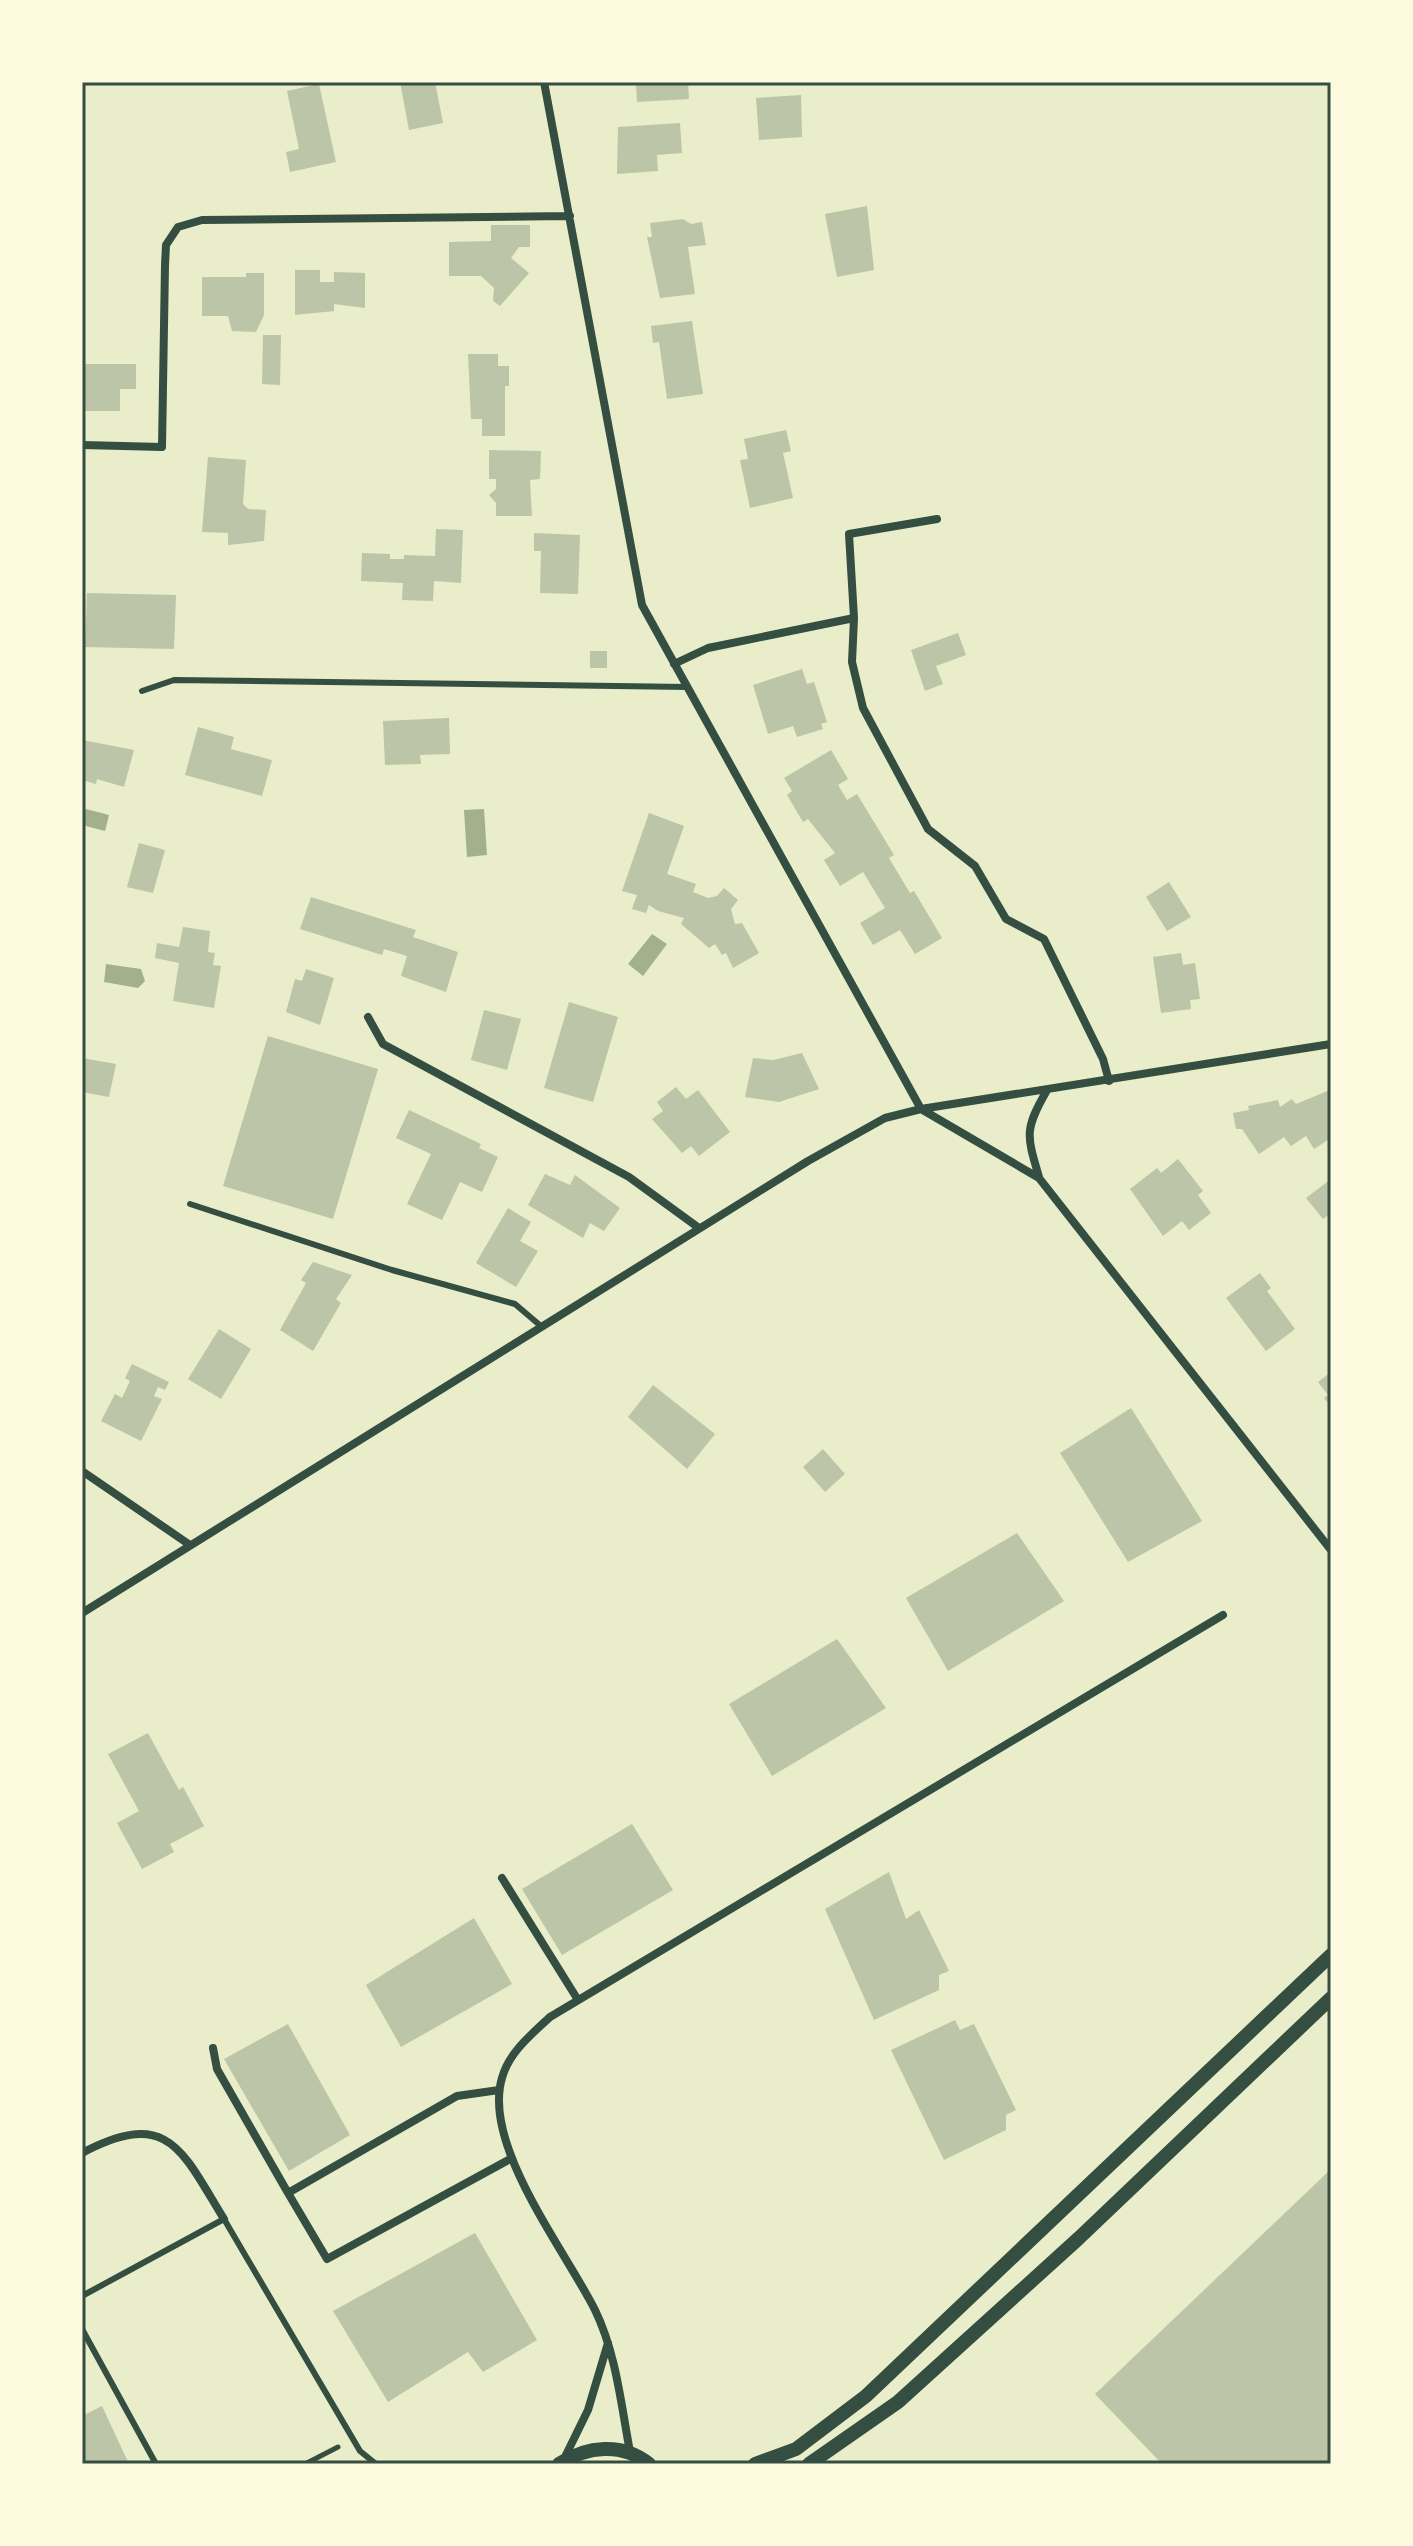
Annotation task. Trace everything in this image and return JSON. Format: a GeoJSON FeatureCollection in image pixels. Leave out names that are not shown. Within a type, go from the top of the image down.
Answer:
{"type":"FeatureCollection","features":[{"type":"Feature","properties":{"kind":"street"},"geometry":{"type":"LineString","coordinates":[[544,82],[642,605],[921,1109],[1039,1178],[1331,1550]]}},
{"type":"Feature","properties":{"kind":"street"},"geometry":{"type":"LineString","coordinates":[[82,445],[162,447],[166,245],[178,227],[202,220],[570,216]]}},
{"type":"Feature","properties":{"kind":"street"},"geometry":{"type":"LineString","coordinates":[[937,519],[849,534],[854,618],[852,662],[863,708],[928,829],[975,866],[1006,919],[1044,939],[1103,1059],[1109,1081]]}},
{"type":"Feature","properties":{"kind":"street"},"geometry":{"type":"LineString","coordinates":[[674,664],[708,648],[854,618]]}},
{"type":"Feature","properties":{"kind":"street"},"geometry":{"type":"LineString","coordinates":[[368,1017],[383,1044],[629,1177],[699,1228]]}},
{"type":"Feature","properties":{"kind":"street"},"geometry":{"type":"LineString","coordinates":[[82,1613],[699,1228],[885,1118],[921,1109],[1046,1092],[1331,1044]]}},
{"type":"Feature","properties":{"kind":"street"},"geometry":{"type":"LineString","coordinates":[[1039,1178],[1029,1144],[1029,1121],[1046,1092]]}},
{"type":"Feature","properties":{"kind":"street"},"geometry":{"type":"LineString","coordinates":[[82,1471],[190,1545]]}},
{"type":"Feature","properties":{"kind":"street"},"geometry":{"type":"LineString","coordinates":[[630,2452],[609,2343],[595,2310],[512,2158],[496,2106],[502,2075],[519,2046],[550,2017],[1223,1615]]}},
{"type":"Feature","properties":{"kind":"street"},"geometry":{"type":"LineString","coordinates":[[502,1878],[578,2000]]}},
{"type":"Feature","properties":{"kind":"street"},"geometry":{"type":"LineString","coordinates":[[755,2464],[796,2449],[866,2396],[1331,1955]]}},
{"type":"Feature","properties":{"kind":"street"},"geometry":{"type":"LineString","coordinates":[[809,2464],[898,2402],[1079,2238],[1331,1998]]}},
{"type":"Feature","properties":{"kind":"street"},"geometry":{"type":"LineString","coordinates":[[213,2048],[217,2069],[327,2259],[512,2158]]}},
{"type":"Feature","properties":{"kind":"street"},"geometry":{"type":"LineString","coordinates":[[288,2193],[457,2096],[499,2090]]}},
{"type":"Feature","properties":{"kind":"street"},"geometry":{"type":"LineString","coordinates":[[82,2153],[129,2132],[154,2136],[181,2150],[224,2219]]}},
{"type":"Feature","properties":{"kind":"street"},"geometry":{"type":"LineString","coordinates":[[561,2463],[588,2410],[609,2343]]}},
{"type":"Feature","properties":{"kind":"street"},"geometry":{"type":"LineString","coordinates":[[561,2463],[574,2454],[598,2449],[630,2452],[649,2464]]}},
{"type":"Feature","properties":{"kind":"lane"},"geometry":{"type":"LineString","coordinates":[[142,691],[174,680],[687,687]]}},
{"type":"Feature","properties":{"kind":"lane"},"geometry":{"type":"LineString","coordinates":[[190,1204],[392,1270],[515,1304],[542,1327]]}},
{"type":"Feature","properties":{"kind":"lane"},"geometry":{"type":"LineString","coordinates":[[82,2296],[224,2219],[360,2451],[376,2464]]}},
{"type":"Feature","properties":{"kind":"lane"},"geometry":{"type":"LineString","coordinates":[[82,2329],[156,2464]]}},
{"type":"Feature","properties":{"kind":"path"},"geometry":{"type":"LineString","coordinates":[[305,2464],[353,2439]]}},
{"type":"Feature","properties":{"kind":"shaded area"},"geometry":{"type":"Polygon","coordinates":[[[82,808],[109,815],[105,831],[82,825],[82,808]]]}},
{"type":"Feature","properties":{"kind":"shaded area"},"geometry":{"type":"Polygon","coordinates":[[[484,809],[487,855],[467,857],[464,810],[484,809]]]}},
{"type":"Feature","properties":{"kind":"shaded area"},"geometry":{"type":"Polygon","coordinates":[[[652,934],[667,944],[643,976],[628,964],[652,934]]]}},
{"type":"Feature","properties":{"kind":"shaded area"},"geometry":{"type":"Polygon","coordinates":[[[106,964],[141,969],[145,981],[138,988],[104,982],[106,964]]]}},
{"type":"Feature","properties":{"kind":"building"},"geometry":{"type":"Polygon","coordinates":[[[400,82],[435,82],[443,123],[409,130],[400,82]]]}},
{"type":"Feature","properties":{"kind":"building"},"geometry":{"type":"Polygon","coordinates":[[[636,82],[688,82],[689,99],[637,102],[636,82]]]}},
{"type":"Feature","properties":{"kind":"building"},"geometry":{"type":"Polygon","coordinates":[[[319,84],[336,162],[290,172],[286,152],[299,149],[287,91],[319,84]]]}},
{"type":"Feature","properties":{"kind":"building"},"geometry":{"type":"Polygon","coordinates":[[[801,95],[802,137],[759,140],[756,98],[801,95]]]}},
{"type":"Feature","properties":{"kind":"building"},"geometry":{"type":"Polygon","coordinates":[[[680,123],[682,153],[657,155],[658,171],[617,174],[618,127],[680,123]]]}},
{"type":"Feature","properties":{"kind":"building"},"geometry":{"type":"Polygon","coordinates":[[[867,206],[874,270],[837,277],[825,214],[867,206]]]}},
{"type":"Feature","properties":{"kind":"building"},"geometry":{"type":"Polygon","coordinates":[[[683,219],[691,224],[702,222],[706,245],[688,247],[695,294],[660,298],[647,237],[652,237],[650,223],[683,219]]]}},
{"type":"Feature","properties":{"kind":"building"},"geometry":{"type":"Polygon","coordinates":[[[491,225],[530,225],[530,247],[519,247],[511,258],[529,273],[500,306],[493,301],[494,288],[481,276],[449,276],[449,242],[491,241],[491,225]]]}},
{"type":"Feature","properties":{"kind":"building"},"geometry":{"type":"Polygon","coordinates":[[[295,270],[320,270],[320,282],[334,282],[334,272],[365,273],[365,308],[334,304],[334,311],[295,315],[295,270]]]}},
{"type":"Feature","properties":{"kind":"building"},"geometry":{"type":"Polygon","coordinates":[[[246,273],[264,273],[264,315],[256,332],[232,331],[228,316],[202,316],[202,277],[246,277],[246,273]]]}},
{"type":"Feature","properties":{"kind":"building"},"geometry":{"type":"Polygon","coordinates":[[[692,321],[703,394],[667,399],[659,342],[653,343],[651,326],[692,321]]]}},
{"type":"Feature","properties":{"kind":"building"},"geometry":{"type":"Polygon","coordinates":[[[263,335],[281,335],[280,385],[262,384],[263,335]]]}},
{"type":"Feature","properties":{"kind":"building"},"geometry":{"type":"Polygon","coordinates":[[[468,354],[498,354],[498,366],[509,366],[509,386],[505,386],[505,436],[482,436],[482,419],[471,419],[468,354]]]}},
{"type":"Feature","properties":{"kind":"building"},"geometry":{"type":"Polygon","coordinates":[[[82,364],[136,364],[136,389],[120,389],[120,411],[83,411],[82,364]]]}},
{"type":"Feature","properties":{"kind":"building"},"geometry":{"type":"Polygon","coordinates":[[[786,430],[791,451],[783,453],[793,498],[750,508],[740,460],[748,459],[744,439],[786,430]]]}},
{"type":"Feature","properties":{"kind":"building"},"geometry":{"type":"Polygon","coordinates":[[[489,450],[541,451],[540,479],[530,480],[532,516],[496,516],[496,503],[489,495],[496,489],[496,479],[489,479],[489,450]]]}},
{"type":"Feature","properties":{"kind":"building"},"geometry":{"type":"Polygon","coordinates":[[[208,457],[246,460],[243,504],[248,509],[266,510],[264,541],[228,545],[228,533],[202,532],[208,457]]]}},
{"type":"Feature","properties":{"kind":"building"},"geometry":{"type":"Polygon","coordinates":[[[436,529],[463,530],[461,583],[434,581],[433,601],[402,600],[403,583],[361,581],[362,553],[390,554],[390,559],[404,559],[404,555],[435,556],[436,529]]]}},
{"type":"Feature","properties":{"kind":"building"},"geometry":{"type":"Polygon","coordinates":[[[534,533],[580,535],[578,594],[540,593],[541,551],[534,551],[534,533]]]}},
{"type":"Feature","properties":{"kind":"building"},"geometry":{"type":"Polygon","coordinates":[[[87,593],[176,595],[174,649],[85,647],[87,593]]]}},
{"type":"Feature","properties":{"kind":"building"},"geometry":{"type":"Polygon","coordinates":[[[958,633],[966,655],[936,666],[943,684],[925,691],[911,650],[958,633]]]}},
{"type":"Feature","properties":{"kind":"building"},"geometry":{"type":"Polygon","coordinates":[[[590,651],[607,651],[607,668],[590,668],[590,651]]]}},
{"type":"Feature","properties":{"kind":"building"},"geometry":{"type":"Polygon","coordinates":[[[802,669],[807,684],[814,682],[827,722],[821,724],[823,729],[797,737],[793,726],[768,734],[753,685],[802,669]]]}},
{"type":"Feature","properties":{"kind":"building"},"geometry":{"type":"Polygon","coordinates":[[[449,718],[450,754],[420,755],[421,764],[385,765],[383,721],[449,718]]]}},
{"type":"Feature","properties":{"kind":"building"},"geometry":{"type":"Polygon","coordinates":[[[198,727],[234,737],[231,749],[272,760],[262,796],[185,775],[198,727]]]}},
{"type":"Feature","properties":{"kind":"building"},"geometry":{"type":"Polygon","coordinates":[[[82,740],[134,750],[124,787],[97,779],[96,784],[82,780],[82,740]]]}},
{"type":"Feature","properties":{"kind":"building"},"geometry":{"type":"Polygon","coordinates":[[[831,750],[848,779],[838,785],[847,800],[857,794],[894,855],[889,858],[910,893],[914,891],[942,938],[915,954],[900,930],[873,945],[860,923],[885,908],[863,872],[840,886],[824,860],[835,853],[808,819],[803,822],[787,795],[792,791],[784,778],[831,750]]]}},
{"type":"Feature","properties":{"kind":"building"},"geometry":{"type":"Polygon","coordinates":[[[649,813],[684,826],[667,874],[696,884],[693,892],[708,898],[717,896],[724,888],[738,900],[731,909],[735,924],[742,923],[759,953],[733,968],[726,953],[722,955],[715,944],[709,948],[681,924],[684,918],[658,911],[649,905],[646,913],[632,909],[637,895],[622,891],[649,813]]]}},
{"type":"Feature","properties":{"kind":"building"},"geometry":{"type":"Polygon","coordinates":[[[139,843],[165,850],[153,893],[127,887],[139,843]]]}},
{"type":"Feature","properties":{"kind":"building"},"geometry":{"type":"Polygon","coordinates":[[[1169,882],[1191,917],[1167,931],[1146,897],[1169,882]]]}},
{"type":"Feature","properties":{"kind":"building"},"geometry":{"type":"Polygon","coordinates":[[[311,897],[416,930],[413,937],[458,952],[446,992],[401,976],[407,956],[384,949],[382,955],[300,929],[311,897]]]}},
{"type":"Feature","properties":{"kind":"building"},"geometry":{"type":"Polygon","coordinates":[[[183,927],[210,931],[208,952],[215,953],[213,965],[221,966],[214,1008],[173,1001],[179,963],[155,958],[157,943],[179,947],[183,927]]]}},
{"type":"Feature","properties":{"kind":"building"},"geometry":{"type":"Polygon","coordinates":[[[1181,953],[1183,965],[1195,963],[1200,999],[1190,1000],[1191,1009],[1161,1013],[1153,957],[1181,953]]]}},
{"type":"Feature","properties":{"kind":"building"},"geometry":{"type":"Polygon","coordinates":[[[306,969],[334,978],[320,1025],[286,1012],[295,979],[302,981],[306,969]]]}},
{"type":"Feature","properties":{"kind":"building"},"geometry":{"type":"Polygon","coordinates":[[[569,1002],[618,1017],[593,1102],[544,1088],[569,1002]]]}},
{"type":"Feature","properties":{"kind":"building"},"geometry":{"type":"Polygon","coordinates":[[[484,1010],[521,1019],[507,1070],[471,1060],[484,1010]]]}},
{"type":"Feature","properties":{"kind":"building"},"geometry":{"type":"Polygon","coordinates":[[[268,1036],[378,1069],[333,1219],[223,1186],[268,1036]]]}},
{"type":"Feature","properties":{"kind":"building"},"geometry":{"type":"Polygon","coordinates":[[[802,1053],[819,1089],[779,1102],[745,1097],[753,1058],[773,1060],[802,1053]]]}},
{"type":"Feature","properties":{"kind":"building"},"geometry":{"type":"Polygon","coordinates":[[[82,1058],[116,1064],[109,1097],[82,1092],[82,1058]]]}},
{"type":"Feature","properties":{"kind":"building"},"geometry":{"type":"Polygon","coordinates":[[[676,1087],[686,1099],[698,1090],[730,1132],[699,1156],[691,1146],[682,1153],[652,1119],[663,1111],[657,1102],[676,1087]]]}},
{"type":"Feature","properties":{"kind":"building"},"geometry":{"type":"Polygon","coordinates":[[[1330,1090],[1331,1138],[1314,1149],[1306,1136],[1291,1146],[1284,1137],[1259,1154],[1242,1129],[1236,1129],[1233,1113],[1249,1110],[1248,1106],[1278,1100],[1280,1107],[1292,1099],[1296,1104],[1330,1090]]]}},
{"type":"Feature","properties":{"kind":"building"},"geometry":{"type":"Polygon","coordinates":[[[409,1110],[481,1144],[479,1148],[498,1157],[482,1192],[460,1182],[442,1220],[407,1204],[431,1154],[396,1138],[409,1110]]]}},
{"type":"Feature","properties":{"kind":"building"},"geometry":{"type":"Polygon","coordinates":[[[1178,1159],[1203,1191],[1198,1195],[1211,1213],[1189,1230],[1182,1221],[1163,1236],[1130,1189],[1157,1168],[1161,1173],[1178,1159]]]}},
{"type":"Feature","properties":{"kind":"building"},"geometry":{"type":"Polygon","coordinates":[[[545,1174],[570,1185],[575,1175],[620,1208],[604,1231],[590,1223],[583,1238],[528,1205],[545,1174]]]}},
{"type":"Feature","properties":{"kind":"building"},"geometry":{"type":"Polygon","coordinates":[[[1331,1179],[1331,1213],[1323,1219],[1306,1198],[1331,1179]]]}},
{"type":"Feature","properties":{"kind":"building"},"geometry":{"type":"Polygon","coordinates":[[[508,1208],[531,1222],[520,1241],[538,1251],[516,1287],[476,1263],[508,1208]]]}},
{"type":"Feature","properties":{"kind":"building"},"geometry":{"type":"Polygon","coordinates":[[[313,1262],[352,1275],[336,1299],[341,1303],[313,1351],[280,1330],[306,1283],[301,1280],[313,1262]]]}},
{"type":"Feature","properties":{"kind":"building"},"geometry":{"type":"Polygon","coordinates":[[[1260,1273],[1271,1288],[1267,1291],[1295,1329],[1266,1351],[1226,1298],[1260,1273]]]}},
{"type":"Feature","properties":{"kind":"building"},"geometry":{"type":"Polygon","coordinates":[[[219,1329],[251,1349],[221,1399],[188,1379],[219,1329]]]}},
{"type":"Feature","properties":{"kind":"building"},"geometry":{"type":"Polygon","coordinates":[[[132,1364],[169,1382],[165,1390],[158,1387],[154,1396],[162,1399],[141,1441],[101,1421],[115,1394],[122,1398],[130,1381],[125,1378],[132,1364]]]}},
{"type":"Feature","properties":{"kind":"building"},"geometry":{"type":"Polygon","coordinates":[[[1331,1372],[1331,1407],[1324,1398],[1328,1395],[1318,1382],[1331,1372]]]}},
{"type":"Feature","properties":{"kind":"building"},"geometry":{"type":"Polygon","coordinates":[[[653,1385],[715,1434],[687,1469],[628,1417],[653,1385]]]}},
{"type":"Feature","properties":{"kind":"building"},"geometry":{"type":"Polygon","coordinates":[[[1131,1408],[1202,1521],[1128,1562],[1060,1453],[1131,1408]]]}},
{"type":"Feature","properties":{"kind":"building"},"geometry":{"type":"Polygon","coordinates":[[[823,1449],[845,1474],[825,1492],[803,1467],[823,1449]]]}},
{"type":"Feature","properties":{"kind":"building"},"geometry":{"type":"Polygon","coordinates":[[[1017,1533],[1064,1601],[948,1671],[906,1598],[1017,1533]]]}},
{"type":"Feature","properties":{"kind":"building"},"geometry":{"type":"Polygon","coordinates":[[[837,1639],[886,1708],[772,1776],[729,1704],[837,1639]]]}},
{"type":"Feature","properties":{"kind":"building"},"geometry":{"type":"Polygon","coordinates":[[[148,1733],[179,1790],[183,1787],[204,1826],[170,1844],[174,1852],[142,1869],[117,1823],[139,1811],[108,1754],[148,1733]]]}},
{"type":"Feature","properties":{"kind":"building"},"geometry":{"type":"Polygon","coordinates":[[[632,1824],[673,1890],[562,1955],[522,1889],[632,1824]]]}},
{"type":"Feature","properties":{"kind":"building"},"geometry":{"type":"Polygon","coordinates":[[[889,1872],[906,1919],[919,1910],[949,1971],[939,1975],[939,1990],[874,2020],[825,1909],[889,1872]]]}},
{"type":"Feature","properties":{"kind":"building"},"geometry":{"type":"Polygon","coordinates":[[[474,1918],[512,1984],[401,2047],[366,1985],[474,1918]]]}},
{"type":"Feature","properties":{"kind":"building"},"geometry":{"type":"Polygon","coordinates":[[[955,2020],[960,2030],[974,2024],[1016,2110],[1006,2115],[1006,2130],[944,2160],[891,2050],[955,2020]]]}},
{"type":"Feature","properties":{"kind":"building"},"geometry":{"type":"Polygon","coordinates":[[[288,2024],[350,2135],[289,2171],[224,2059],[288,2024]]]}},
{"type":"Feature","properties":{"kind":"building"},"geometry":{"type":"Polygon","coordinates":[[[1331,2169],[1331,2464],[1162,2464],[1095,2394],[1331,2169]]]}},
{"type":"Feature","properties":{"kind":"building"},"geometry":{"type":"Polygon","coordinates":[[[475,2233],[537,2340],[483,2372],[468,2352],[388,2402],[333,2311],[475,2233]]]}},
{"type":"Feature","properties":{"kind":"building"},"geometry":{"type":"Polygon","coordinates":[[[102,2406],[129,2464],[82,2464],[82,2416],[102,2406]]]}}]}
